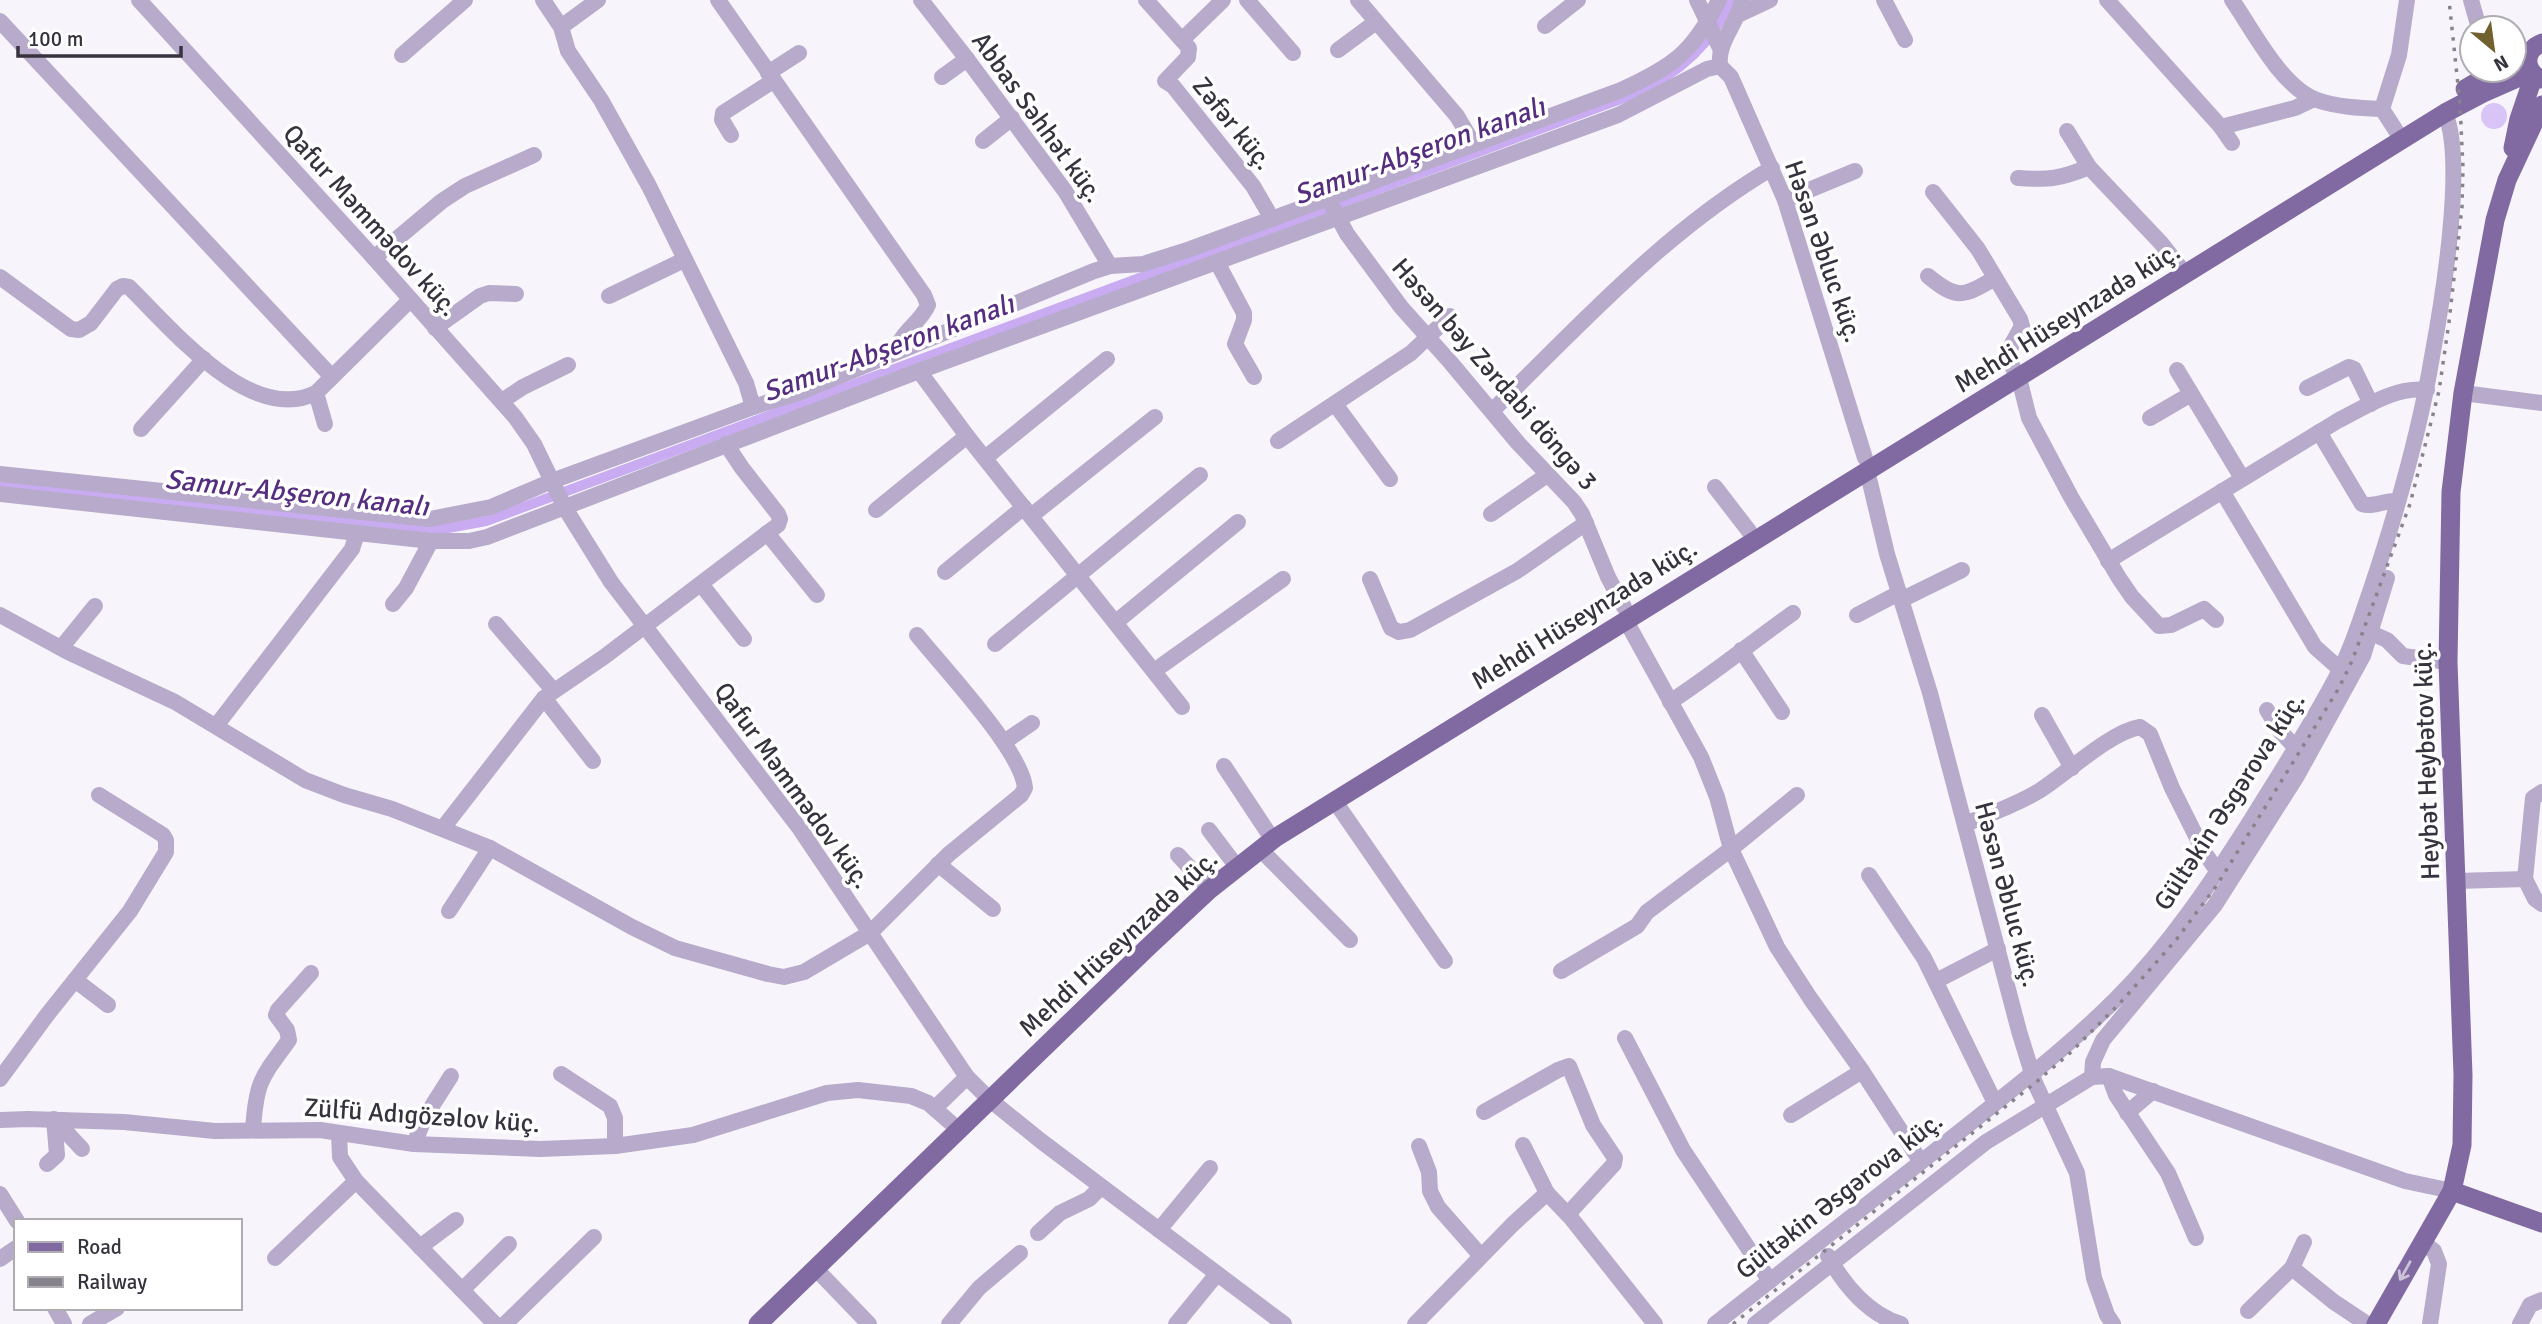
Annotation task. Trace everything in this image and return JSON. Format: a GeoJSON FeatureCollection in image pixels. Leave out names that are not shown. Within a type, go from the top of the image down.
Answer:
{"type":"FeatureCollection","features":[{"type":"Feature","properties":{"kind":"main road"},"geometry":{"type":"LineString","coordinates":[[2507,180],[2515,138],[2536,76],[2527,60],[2530,52],[2540,43]]}},
{"type":"Feature","properties":{"kind":"main road","name":"Mehdi Hüseynzadə küç."},"geometry":{"type":"LineString","coordinates":[[2015,373],[2179,266],[2399,135],[2483,93],[2536,76]]}},
{"type":"Feature","properties":{"kind":"main road","name":"Mehdi Hüseynzadə küç."},"geometry":{"type":"LineString","coordinates":[[743,1324],[951,1123],[986,1096],[1264,840],[1625,613],[2399,135],[2476,84]]}},
{"type":"Feature","properties":{"kind":"main road"},"geometry":{"type":"LineString","coordinates":[[2483,93],[2502,95],[2511,102],[2515,111],[2515,138]]}},
{"type":"Feature","properties":{"kind":"main road"},"geometry":{"type":"LineString","coordinates":[[2507,180],[2542,105]]}},
{"type":"Feature","properties":{"kind":"main road","name":"Heybət Heybətov küç."},"geometry":{"type":"LineString","coordinates":[[2375,1324],[2452,1191],[2463,1132],[2448,662],[2451,492],[2463,393],[2492,234],[2507,180]]}},
{"type":"Feature","properties":{"kind":"main road","name":"Mehdi Hüseynzadə küç."},"geometry":{"type":"LineString","coordinates":[[758,1324],[1137,942],[1231,859],[1334,800],[1749,531],[1866,464]]}},
{"type":"Feature","properties":{"kind":"main road"},"geometry":{"type":"LineString","coordinates":[[2452,1191],[2542,1223]]}},
{"type":"Feature","properties":{"kind":"street","name":"Qafur Məmmədov küç."},"geometry":{"type":"LineString","coordinates":[[139,0],[502,401],[534,444],[565,508],[605,574],[800,829],[967,1077],[986,1096],[1101,1187],[1284,1324]]}},
{"type":"Feature","properties":{"kind":"street"},"geometry":{"type":"LineString","coordinates":[[402,55],[465,0]]}},
{"type":"Feature","properties":{"kind":"street"},"geometry":{"type":"LineString","coordinates":[[543,0],[561,27],[568,51],[601,100],[628,148],[746,383],[753,407]]}},
{"type":"Feature","properties":{"kind":"street"},"geometry":{"type":"LineString","coordinates":[[561,27],[598,0]]}},
{"type":"Feature","properties":{"kind":"street"},"geometry":{"type":"LineString","coordinates":[[718,0],[924,295],[928,305],[924,314],[904,334],[897,352]]}},
{"type":"Feature","properties":{"kind":"street","name":"Abbas Səhhət küç."},"geometry":{"type":"LineString","coordinates":[[921,0],[1012,118],[1078,211],[1110,267]]}},
{"type":"Feature","properties":{"kind":"street"},"geometry":{"type":"LineString","coordinates":[[1146,0],[1182,40],[1223,0]]}},
{"type":"Feature","properties":{"kind":"street"},"geometry":{"type":"LineString","coordinates":[[1247,0],[1293,54]]}},
{"type":"Feature","properties":{"kind":"street"},"geometry":{"type":"LineString","coordinates":[[1358,0],[1457,116],[1473,143]]}},
{"type":"Feature","properties":{"kind":"street"},"geometry":{"type":"LineString","coordinates":[[1545,26],[1578,0]]}},
{"type":"Feature","properties":{"kind":"street"},"geometry":{"type":"LineString","coordinates":[[1697,0],[1720,48]]}},
{"type":"Feature","properties":{"kind":"street"},"geometry":{"type":"LineString","coordinates":[[0,474],[430,519],[457,516],[491,507],[552,481],[798,393],[1094,271],[1143,264],[1190,248],[1638,82],[1681,57],[1707,24],[1719,0]]}},
{"type":"Feature","properties":{"kind":"street"},"geometry":{"type":"LineString","coordinates":[[0,494],[431,541],[462,541],[487,537],[919,371],[1618,115],[1707,69],[1720,66],[1720,48],[1741,7],[1770,0]]}},
{"type":"Feature","properties":{"kind":"street"},"geometry":{"type":"LineString","coordinates":[[1884,0],[1905,40]]}},
{"type":"Feature","properties":{"kind":"street"},"geometry":{"type":"LineString","coordinates":[[2107,0],[2221,127],[2232,143]]}},
{"type":"Feature","properties":{"kind":"street"},"geometry":{"type":"LineString","coordinates":[[2232,0],[2295,86],[2314,99],[2332,104],[2382,109]]}},
{"type":"Feature","properties":{"kind":"street"},"geometry":{"type":"LineString","coordinates":[[2399,135],[2382,109],[2400,47],[2407,0]]}},
{"type":"Feature","properties":{"kind":"street"},"geometry":{"type":"LineString","coordinates":[[0,21],[332,377]]}},
{"type":"Feature","properties":{"kind":"street"},"geometry":{"type":"LineString","coordinates":[[1338,50],[1376,22]]}},
{"type":"Feature","properties":{"kind":"street","name":"Zəfər küç."},"geometry":{"type":"LineString","coordinates":[[1182,40],[1189,48],[1188,57],[1165,81],[1173,86],[1253,187],[1271,217]]}},
{"type":"Feature","properties":{"kind":"street"},"geometry":{"type":"LineString","coordinates":[[730,135],[722,120],[723,113],[799,53]]}},
{"type":"Feature","properties":{"kind":"street"},"geometry":{"type":"LineString","coordinates":[[942,77],[967,59]]}},
{"type":"Feature","properties":{"kind":"street","name":"Həsən Əbluc küç."},"geometry":{"type":"LineString","coordinates":[[1720,66],[1731,77],[1785,200],[1866,464],[1887,554],[1930,693],[2032,1073],[2077,1173],[2094,1279],[2113,1324]]}},
{"type":"Feature","properties":{"kind":"street"},"geometry":{"type":"LineString","coordinates":[[2221,127],[2295,108],[2314,99]]}},
{"type":"Feature","properties":{"kind":"street","name":"Gültəkin Əsgərova küç."},"geometry":{"type":"LineString","coordinates":[[1715,1324],[2058,1053],[2118,997],[2162,947],[2217,873],[2295,747],[2341,670],[2358,631],[2385,548],[2427,390],[2451,215],[2453,142],[2445,113]]}},
{"type":"Feature","properties":{"kind":"street"},"geometry":{"type":"LineString","coordinates":[[983,141],[1012,118]]}},
{"type":"Feature","properties":{"kind":"street"},"geometry":{"type":"LineString","coordinates":[[2067,131],[2089,167],[2161,243],[2179,266]]}},
{"type":"Feature","properties":{"kind":"street"},"geometry":{"type":"LineString","coordinates":[[374,258],[442,201],[465,186],[534,155]]}},
{"type":"Feature","properties":{"kind":"street"},"geometry":{"type":"LineString","coordinates":[[2018,178],[2049,180],[2089,167]]}},
{"type":"Feature","properties":{"kind":"street"},"geometry":{"type":"LineString","coordinates":[[1492,411],[1663,246],[1734,192],[1772,168]]}},
{"type":"Feature","properties":{"kind":"street"},"geometry":{"type":"LineString","coordinates":[[1785,200],[1855,171]]}},
{"type":"Feature","properties":{"kind":"street"},"geometry":{"type":"LineString","coordinates":[[1933,192],[1963,227],[1996,278],[2022,327],[2008,356],[2032,424],[2108,561],[2132,597],[2159,626],[2171,625],[2204,609],[2216,620]]}},
{"type":"Feature","properties":{"kind":"street","name":"Həsən bəy Zərdabi döngə 3"},"geometry":{"type":"LineString","coordinates":[[1328,196],[1337,218],[1401,307],[1547,475],[1574,502],[1586,523],[1625,613],[1701,757],[1717,797],[1731,849],[1777,947],[1921,1162]]}},
{"type":"Feature","properties":{"kind":"street"},"geometry":{"type":"LineString","coordinates":[[609,296],[684,260]]}},
{"type":"Feature","properties":{"kind":"street"},"geometry":{"type":"LineString","coordinates":[[1217,262],[1244,313],[1235,344],[1254,377]]}},
{"type":"Feature","properties":{"kind":"street"},"geometry":{"type":"LineString","coordinates":[[1928,276],[1943,289],[1959,295],[1996,278]]}},
{"type":"Feature","properties":{"kind":"street"},"geometry":{"type":"LineString","coordinates":[[0,277],[71,328],[79,330],[91,323],[117,289],[123,286],[129,288],[204,359],[236,384],[255,394],[296,401],[316,393],[410,300]]}},
{"type":"Feature","properties":{"kind":"street"},"geometry":{"type":"LineString","coordinates":[[435,328],[480,296],[489,293],[516,294]]}},
{"type":"Feature","properties":{"kind":"street"},"geometry":{"type":"LineString","coordinates":[[1278,441],[1411,354],[1450,316]]}},
{"type":"Feature","properties":{"kind":"street"},"geometry":{"type":"LineString","coordinates":[[141,429],[204,359]]}},
{"type":"Feature","properties":{"kind":"street"},"geometry":{"type":"LineString","coordinates":[[985,458],[1107,359]]}},
{"type":"Feature","properties":{"kind":"street"},"geometry":{"type":"LineString","coordinates":[[502,401],[523,387],[568,365]]}},
{"type":"Feature","properties":{"kind":"street"},"geometry":{"type":"LineString","coordinates":[[2307,388],[2349,367],[2354,369],[2371,404]]}},
{"type":"Feature","properties":{"kind":"street"},"geometry":{"type":"LineString","coordinates":[[2177,370],[2242,478]]}},
{"type":"Feature","properties":{"kind":"street"},"geometry":{"type":"LineString","coordinates":[[919,371],[967,436],[1182,707]]}},
{"type":"Feature","properties":{"kind":"street"},"geometry":{"type":"LineString","coordinates":[[2108,561],[2319,432],[2371,404],[2407,390],[2427,390]]}},
{"type":"Feature","properties":{"kind":"street"},"geometry":{"type":"LineString","coordinates":[[316,393],[326,424]]}},
{"type":"Feature","properties":{"kind":"street"},"geometry":{"type":"LineString","coordinates":[[2463,393],[2542,403]]}},
{"type":"Feature","properties":{"kind":"street"},"geometry":{"type":"LineString","coordinates":[[2150,418],[2191,394]]}},
{"type":"Feature","properties":{"kind":"street"},"geometry":{"type":"LineString","coordinates":[[1335,404],[1390,479]]}},
{"type":"Feature","properties":{"kind":"street"},"geometry":{"type":"LineString","coordinates":[[945,572],[1155,417]]}},
{"type":"Feature","properties":{"kind":"street"},"geometry":{"type":"LineString","coordinates":[[2319,432],[2362,504],[2369,506],[2384,501],[2397,501]]}},
{"type":"Feature","properties":{"kind":"street"},"geometry":{"type":"LineString","coordinates":[[876,510],[967,436]]}},
{"type":"Feature","properties":{"kind":"street"},"geometry":{"type":"LineString","coordinates":[[443,828],[548,694],[604,657],[778,525],[780,519],[726,444]]}},
{"type":"Feature","properties":{"kind":"street"},"geometry":{"type":"LineString","coordinates":[[995,644],[1200,475]]}},
{"type":"Feature","properties":{"kind":"street"},"geometry":{"type":"LineString","coordinates":[[1491,514],[1547,475]]}},
{"type":"Feature","properties":{"kind":"street"},"geometry":{"type":"LineString","coordinates":[[1715,487],[1749,531]]}},
{"type":"Feature","properties":{"kind":"street"},"geometry":{"type":"LineString","coordinates":[[2222,491],[2315,647],[2341,670]]}},
{"type":"Feature","properties":{"kind":"street"},"geometry":{"type":"LineString","coordinates":[[1116,622],[1238,522]]}},
{"type":"Feature","properties":{"kind":"street"},"geometry":{"type":"LineString","coordinates":[[1370,579],[1391,628],[1399,632],[1410,630],[1517,571],[1586,523]]}},
{"type":"Feature","properties":{"kind":"street"},"geometry":{"type":"LineString","coordinates":[[216,726],[352,549],[357,533]]}},
{"type":"Feature","properties":{"kind":"street"},"geometry":{"type":"LineString","coordinates":[[767,533],[817,595]]}},
{"type":"Feature","properties":{"kind":"street"},"geometry":{"type":"LineString","coordinates":[[393,604],[406,588],[431,541]]}},
{"type":"Feature","properties":{"kind":"street"},"geometry":{"type":"LineString","coordinates":[[1857,615],[1962,570]]}},
{"type":"Feature","properties":{"kind":"street"},"geometry":{"type":"LineString","coordinates":[[2092,1077],[2093,1062],[2103,1040],[2215,905],[2297,776],[2363,656],[2387,578]]}},
{"type":"Feature","properties":{"kind":"street"},"geometry":{"type":"LineString","coordinates":[[1161,666],[1283,579]]}},
{"type":"Feature","properties":{"kind":"street"},"geometry":{"type":"LineString","coordinates":[[701,584],[744,639]]}},
{"type":"Feature","properties":{"kind":"street"},"geometry":{"type":"LineString","coordinates":[[61,648],[94,606]]}},
{"type":"Feature","properties":{"kind":"street"},"geometry":{"type":"LineString","coordinates":[[1670,702],[1708,677],[1793,612]]}},
{"type":"Feature","properties":{"kind":"street"},"geometry":{"type":"LineString","coordinates":[[0,615],[61,648],[175,702],[305,780],[443,828],[490,848],[656,939],[700,956],[784,977],[804,972],[870,933],[939,864],[1021,795],[1025,788],[1019,766],[1004,743],[917,635]]}},
{"type":"Feature","properties":{"kind":"street"},"geometry":{"type":"LineString","coordinates":[[496,624],[593,761]]}},
{"type":"Feature","properties":{"kind":"street"},"geometry":{"type":"LineString","coordinates":[[2371,633],[2379,635],[2403,656],[2448,662]]}},
{"type":"Feature","properties":{"kind":"street"},"geometry":{"type":"LineString","coordinates":[[1741,650],[1782,712]]}},
{"type":"Feature","properties":{"kind":"street"},"geometry":{"type":"LineString","coordinates":[[2267,710],[2279,730],[2295,747]]}},
{"type":"Feature","properties":{"kind":"street"},"geometry":{"type":"LineString","coordinates":[[2042,715],[2072,768]]}},
{"type":"Feature","properties":{"kind":"street"},"geometry":{"type":"LineString","coordinates":[[1004,743],[1032,723]]}},
{"type":"Feature","properties":{"kind":"street"},"geometry":{"type":"LineString","coordinates":[[1965,824],[2019,802],[2134,728],[2146,730],[2217,873]]}},
{"type":"Feature","properties":{"kind":"street"},"geometry":{"type":"LineString","coordinates":[[1224,766],[1264,840],[1350,940]]}},
{"type":"Feature","properties":{"kind":"street"},"geometry":{"type":"LineString","coordinates":[[2542,792],[2533,798],[2525,879],[2535,899],[2542,904]]}},
{"type":"Feature","properties":{"kind":"street"},"geometry":{"type":"LineString","coordinates":[[0,1079],[130,911],[166,852],[163,835],[99,794]]}},
{"type":"Feature","properties":{"kind":"street"},"geometry":{"type":"LineString","coordinates":[[1561,971],[1637,926],[1647,912],[1797,795]]}},
{"type":"Feature","properties":{"kind":"street"},"geometry":{"type":"LineString","coordinates":[[1334,800],[1445,961]]}},
{"type":"Feature","properties":{"kind":"street"},"geometry":{"type":"LineString","coordinates":[[1209,830],[1231,859]]}},
{"type":"Feature","properties":{"kind":"street"},"geometry":{"type":"LineString","coordinates":[[449,911],[490,848]]}},
{"type":"Feature","properties":{"kind":"street"},"geometry":{"type":"LineString","coordinates":[[1178,855],[1203,882]]}},
{"type":"Feature","properties":{"kind":"street"},"geometry":{"type":"LineString","coordinates":[[939,864],[993,909]]}},
{"type":"Feature","properties":{"kind":"street"},"geometry":{"type":"LineString","coordinates":[[1869,875],[1909,934],[1936,981],[1995,1103]]}},
{"type":"Feature","properties":{"kind":"street"},"geometry":{"type":"LineString","coordinates":[[2456,881],[2525,879]]}},
{"type":"Feature","properties":{"kind":"street"},"geometry":{"type":"LineString","coordinates":[[1936,981],[1998,948]]}},
{"type":"Feature","properties":{"kind":"street"},"geometry":{"type":"LineString","coordinates":[[253,1130],[259,1083],[289,1041],[287,1030],[276,1015],[311,973]]}},
{"type":"Feature","properties":{"kind":"street"},"geometry":{"type":"LineString","coordinates":[[75,979],[108,1005]]}},
{"type":"Feature","properties":{"kind":"street"},"geometry":{"type":"LineString","coordinates":[[1625,1038],[1683,1150],[1770,1280]]}},
{"type":"Feature","properties":{"kind":"street"},"geometry":{"type":"LineString","coordinates":[[1484,1112],[1569,1066],[1593,1125],[1615,1158],[1614,1164],[1567,1214]]}},
{"type":"Feature","properties":{"kind":"street"},"geometry":{"type":"LineString","coordinates":[[1791,1115],[1862,1071]]}},
{"type":"Feature","properties":{"kind":"street"},"geometry":{"type":"LineString","coordinates":[[561,1074],[614,1111],[615,1146]]}},
{"type":"Feature","properties":{"kind":"street"},"geometry":{"type":"LineString","coordinates":[[414,1144],[425,1118],[451,1076]]}},
{"type":"Feature","properties":{"kind":"street"},"geometry":{"type":"LineString","coordinates":[[2109,1076],[2116,1095],[2168,1173],[2196,1238]]}},
{"type":"Feature","properties":{"kind":"street"},"geometry":{"type":"LineString","coordinates":[[1755,1324],[1959,1162],[2092,1077],[2109,1076],[2405,1181],[2452,1191]]}},
{"type":"Feature","properties":{"kind":"street"},"geometry":{"type":"LineString","coordinates":[[934,1108],[967,1077]]}},
{"type":"Feature","properties":{"kind":"street","name":"Zülfü Adıgözəlov küç."},"geometry":{"type":"LineString","coordinates":[[0,1120],[58,1119],[124,1122],[196,1130],[339,1133],[414,1144],[510,1149],[615,1146],[707,1132],[795,1103],[841,1091],[858,1090],[899,1093],[920,1099],[951,1123]]}},
{"type":"Feature","properties":{"kind":"street"},"geometry":{"type":"LineString","coordinates":[[2127,1112],[2153,1091]]}},
{"type":"Feature","properties":{"kind":"street"},"geometry":{"type":"LineString","coordinates":[[58,1119],[82,1149]]}},
{"type":"Feature","properties":{"kind":"street"},"geometry":{"type":"LineString","coordinates":[[47,1164],[57,1155],[58,1119]]}},
{"type":"Feature","properties":{"kind":"street"},"geometry":{"type":"LineString","coordinates":[[339,1133],[340,1157],[356,1181],[495,1324]]}},
{"type":"Feature","properties":{"kind":"street"},"geometry":{"type":"LineString","coordinates":[[1523,1145],[1547,1193],[1655,1324]]}},
{"type":"Feature","properties":{"kind":"street"},"geometry":{"type":"LineString","coordinates":[[1419,1146],[1429,1172],[1430,1191],[1438,1207],[1481,1256]]}},
{"type":"Feature","properties":{"kind":"street"},"geometry":{"type":"LineString","coordinates":[[1159,1230],[1210,1168]]}},
{"type":"Feature","properties":{"kind":"street"},"geometry":{"type":"LineString","coordinates":[[275,1258],[356,1181]]}},
{"type":"Feature","properties":{"kind":"street"},"geometry":{"type":"LineString","coordinates":[[1038,1233],[1060,1213],[1089,1199],[1101,1187]]}},
{"type":"Feature","properties":{"kind":"street"},"geometry":{"type":"LineString","coordinates":[[1415,1324],[1547,1193]]}},
{"type":"Feature","properties":{"kind":"street"},"geometry":{"type":"LineString","coordinates":[[0,1194],[15,1219]]}},
{"type":"Feature","properties":{"kind":"street"},"geometry":{"type":"LineString","coordinates":[[420,1247],[456,1220]]}},
{"type":"Feature","properties":{"kind":"street"},"geometry":{"type":"LineString","coordinates":[[505,1324],[594,1237]]}},
{"type":"Feature","properties":{"kind":"street"},"geometry":{"type":"LineString","coordinates":[[1821,1242],[1832,1263],[1863,1301],[1877,1314],[1896,1323]]}},
{"type":"Feature","properties":{"kind":"street"},"geometry":{"type":"LineString","coordinates":[[2248,1311],[2292,1268],[2304,1242]]}},
{"type":"Feature","properties":{"kind":"street"},"geometry":{"type":"LineString","coordinates":[[2421,1242],[2434,1251],[2439,1264],[2430,1324]]}},
{"type":"Feature","properties":{"kind":"street"},"geometry":{"type":"LineString","coordinates":[[462,1290],[509,1244]]}},
{"type":"Feature","properties":{"kind":"street"},"geometry":{"type":"LineString","coordinates":[[949,1324],[979,1288],[1020,1253]]}},
{"type":"Feature","properties":{"kind":"street"},"geometry":{"type":"LineString","coordinates":[[815,1268],[869,1324]]}},
{"type":"Feature","properties":{"kind":"street"},"geometry":{"type":"LineString","coordinates":[[2292,1268],[2334,1302],[2367,1324]]}},
{"type":"Feature","properties":{"kind":"street"},"geometry":{"type":"LineString","coordinates":[[1176,1324],[1217,1274]]}},
{"type":"Feature","properties":{"kind":"street"},"geometry":{"type":"LineString","coordinates":[[2520,1324],[2530,1305],[2542,1300]]}},
{"type":"Feature","properties":{"kind":"street"},"geometry":{"type":"LineString","coordinates":[[90,1324],[114,1310]]}},
{"type":"Feature","properties":{"kind":"shaded area"},"geometry":{"type":"Polygon","coordinates":[[[2494,103],[2503,107],[2507,116],[2503,125],[2494,129],[2485,125],[2481,116],[2485,107],[2494,103]]]}},
{"type":"Feature","properties":{"kind":"waterway","name":"Samur-Abşeron kanalı"},"geometry":{"type":"LineString","coordinates":[[0,483],[437,530],[486,521],[1634,94],[1665,77],[1692,56],[1714,31],[1731,0]]}},
{"type":"Feature","properties":{"kind":"railway"},"geometry":{"type":"LineString","coordinates":[[1733,1324],[2035,1083],[2070,1053],[2121,1002],[2176,940],[2217,885],[2339,688],[2352,661],[2410,504],[2439,391],[2462,207],[2463,168],[2460,104],[2449,0]]}}]}
